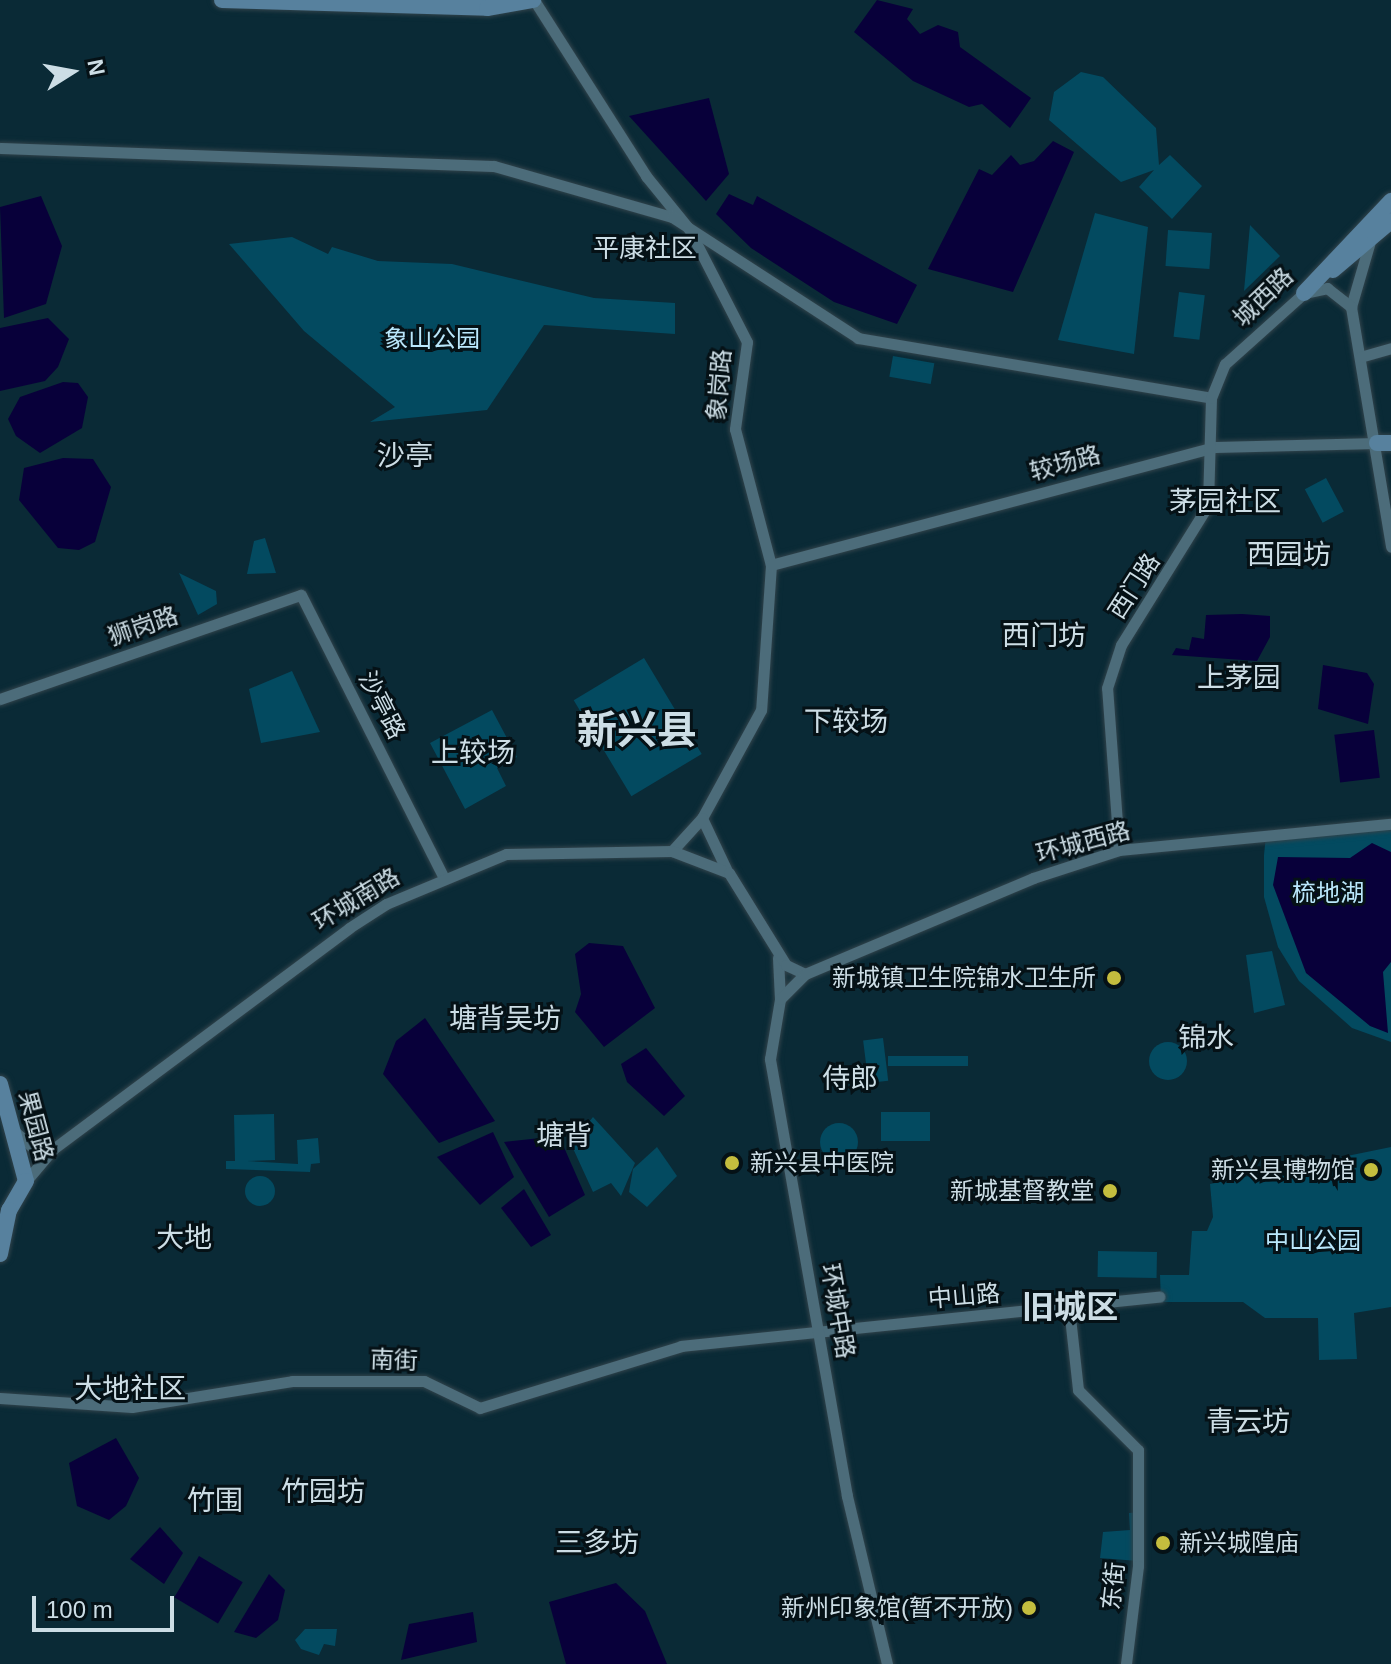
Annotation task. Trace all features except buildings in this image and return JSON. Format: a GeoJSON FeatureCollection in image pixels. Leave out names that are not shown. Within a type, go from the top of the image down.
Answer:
{"type":"FeatureCollection","features":[{"type":"Feature","properties":{"kind":"main road"},"geometry":{"type":"LineString","coordinates":[[222,0],[487,8],[533,0]]}},
{"type":"Feature","properties":{"kind":"main road"},"geometry":{"type":"LineString","coordinates":[[1304,293],[1388,210]]}},
{"type":"Feature","properties":{"kind":"main road","name":"果园路"},"geometry":{"type":"LineString","coordinates":[[0,1084],[26,1181]]}},
{"type":"Feature","properties":{"kind":"main road","name":"环城南路"},"geometry":{"type":"LineString","coordinates":[[0,1254],[9,1210],[26,1181]]}},
{"type":"Feature","properties":{"kind":"street","name":"象岗路"},"geometry":{"type":"LineString","coordinates":[[533,0],[646,176],[689,229],[747,342],[735,429],[771,565],[761,710],[702,818],[672,851]]}},
{"type":"Feature","properties":{"kind":"street"},"geometry":{"type":"LineString","coordinates":[[0,148],[494,166],[672,217],[858,338],[1211,398]]}},
{"type":"Feature","properties":{"kind":"street"},"geometry":{"type":"LineString","coordinates":[[1388,210],[1351,307],[1360,357],[1384,443],[1391,547]]}},
{"type":"Feature","properties":{"kind":"street"},"geometry":{"type":"LineString","coordinates":[[1304,293],[1327,288],[1351,307]]}},
{"type":"Feature","properties":{"kind":"street","name":"城西路"},"geometry":{"type":"LineString","coordinates":[[1215,447],[1211,398],[1225,364],[1304,293]]}},
{"type":"Feature","properties":{"kind":"street"},"geometry":{"type":"LineString","coordinates":[[1360,357],[1391,348]]}},
{"type":"Feature","properties":{"kind":"street","name":"较场路"},"geometry":{"type":"LineString","coordinates":[[771,565],[1215,447],[1384,443]]}},
{"type":"Feature","properties":{"kind":"street","name":"西门路"},"geometry":{"type":"LineString","coordinates":[[1119,850],[1107,688],[1121,645],[1161,590],[1208,505],[1215,447]]}},
{"type":"Feature","properties":{"kind":"street","name":"狮岗路"},"geometry":{"type":"LineString","coordinates":[[0,699],[301,595]]}},
{"type":"Feature","properties":{"kind":"street","name":"沙亭路"},"geometry":{"type":"LineString","coordinates":[[301,595],[444,878]]}},
{"type":"Feature","properties":{"kind":"street"},"geometry":{"type":"LineString","coordinates":[[702,818],[729,873],[778,953],[805,974],[780,999]]}},
{"type":"Feature","properties":{"kind":"street","name":"环城西路"},"geometry":{"type":"LineString","coordinates":[[805,974],[1033,878],[1119,850],[1391,824]]}},
{"type":"Feature","properties":{"kind":"street","name":"环城南路"},"geometry":{"type":"LineString","coordinates":[[26,1181],[53,1149],[349,928],[444,878],[506,854],[672,851],[729,873]]}},
{"type":"Feature","properties":{"kind":"street","name":"环城中路"},"geometry":{"type":"LineString","coordinates":[[778,953],[780,999],[770,1059],[847,1496],[887,1664]]}},
{"type":"Feature","properties":{"kind":"street"},"geometry":{"type":"LineString","coordinates":[[12,1128],[31,1146],[53,1149]]}},
{"type":"Feature","properties":{"kind":"street","name":"中山路"},"geometry":{"type":"LineString","coordinates":[[820,1331],[1159,1297]]}},
{"type":"Feature","properties":{"kind":"street","name":"东街"},"geometry":{"type":"LineString","coordinates":[[1069,1308],[1078,1390],[1138,1450],[1140,1512],[1126,1664]]}},
{"type":"Feature","properties":{"kind":"street","name":"南街"},"geometry":{"type":"LineString","coordinates":[[0,1398],[132,1407],[292,1381],[424,1381],[480,1408],[681,1346],[820,1331]]}},
{"type":"Feature","properties":{"kind":"green space"},"geometry":{"type":"Polygon","coordinates":[[[1081,72],[1103,77],[1156,128],[1159,165],[1170,155],[1202,186],[1172,219],[1139,187],[1154,170],[1121,182],[1049,120],[1054,92],[1081,72]]]}},
{"type":"Feature","properties":{"kind":"green space"},"geometry":{"type":"Polygon","coordinates":[[[1095,213],[1148,227],[1134,354],[1058,340],[1095,213]]]}},
{"type":"Feature","properties":{"kind":"green space"},"geometry":{"type":"Polygon","coordinates":[[[1250,225],[1280,256],[1244,291],[1250,225]]]}},
{"type":"Feature","properties":{"kind":"green space"},"geometry":{"type":"Polygon","coordinates":[[[1168,230],[1212,233],[1209,269],[1165,266],[1168,230]]]}},
{"type":"Feature","properties":{"kind":"green space","name":"象山公园"},"geometry":{"type":"Polygon","coordinates":[[[292,237],[328,254],[332,247],[378,261],[452,264],[594,298],[675,303],[675,334],[544,325],[487,410],[370,422],[395,407],[304,331],[229,244],[292,237]]]}},
{"type":"Feature","properties":{"kind":"green space"},"geometry":{"type":"Polygon","coordinates":[[[1179,292],[1205,295],[1199,340],[1174,337],[1179,292]]]}},
{"type":"Feature","properties":{"kind":"green space"},"geometry":{"type":"Polygon","coordinates":[[[893,356],[934,363],[931,384],[889,377],[893,356]]]}},
{"type":"Feature","properties":{"kind":"green space"},"geometry":{"type":"Polygon","coordinates":[[[1326,478],[1344,512],[1323,523],[1305,489],[1326,478]]]}},
{"type":"Feature","properties":{"kind":"green space"},"geometry":{"type":"Polygon","coordinates":[[[265,538],[276,573],[247,574],[254,541],[265,538]]]}},
{"type":"Feature","properties":{"kind":"green space"},"geometry":{"type":"Polygon","coordinates":[[[179,573],[216,591],[217,604],[198,615],[179,573]]]}},
{"type":"Feature","properties":{"kind":"green space"},"geometry":{"type":"Polygon","coordinates":[[[644,658],[702,754],[631,796],[574,700],[644,658]]]}},
{"type":"Feature","properties":{"kind":"green space"},"geometry":{"type":"Polygon","coordinates":[[[292,671],[320,732],[261,743],[249,689],[292,671]]]}},
{"type":"Feature","properties":{"kind":"green space"},"geometry":{"type":"Polygon","coordinates":[[[492,710],[517,757],[497,768],[506,786],[465,809],[430,743],[492,710]]]}},
{"type":"Feature","properties":{"kind":"green space","name":"梳地湖"},"geometry":{"type":"Polygon","coordinates":[[[1391,824],[1391,1042],[1352,1028],[1299,981],[1278,947],[1264,897],[1264,855],[1266,835],[1391,824]]]}},
{"type":"Feature","properties":{"kind":"green space"},"geometry":{"type":"Polygon","coordinates":[[[1272,951],[1285,1005],[1254,1013],[1246,955],[1272,951]]]}},
{"type":"Feature","properties":{"kind":"green space"},"geometry":{"type":"Polygon","coordinates":[[[883,1038],[888,1081],[868,1083],[863,1040],[883,1038]]]}},
{"type":"Feature","properties":{"kind":"green space"},"geometry":{"type":"Polygon","coordinates":[[[1168,1042],[1182,1047],[1187,1061],[1182,1075],[1168,1080],[1154,1075],[1149,1061],[1154,1047],[1168,1042]]]}},
{"type":"Feature","properties":{"kind":"green space"},"geometry":{"type":"Polygon","coordinates":[[[888,1056],[968,1056],[968,1066],[888,1066],[888,1056]]]}},
{"type":"Feature","properties":{"kind":"green space"},"geometry":{"type":"Polygon","coordinates":[[[881,1112],[930,1112],[930,1141],[881,1141],[881,1112]]]}},
{"type":"Feature","properties":{"kind":"green space"},"geometry":{"type":"Polygon","coordinates":[[[274,1114],[275,1160],[247,1161],[298,1164],[297,1140],[318,1138],[320,1163],[311,1164],[310,1172],[226,1169],[226,1161],[235,1161],[234,1115],[274,1114]]]}},
{"type":"Feature","properties":{"kind":"green space"},"geometry":{"type":"Polygon","coordinates":[[[593,1117],[635,1163],[621,1196],[611,1183],[593,1192],[571,1144],[593,1117]]]}},
{"type":"Feature","properties":{"kind":"green space"},"geometry":{"type":"Polygon","coordinates":[[[839,1123],[852,1129],[858,1142],[852,1155],[839,1161],[826,1155],[820,1142],[826,1129],[839,1123]]]}},
{"type":"Feature","properties":{"kind":"green space"},"geometry":{"type":"Polygon","coordinates":[[[657,1147],[677,1176],[647,1207],[629,1192],[633,1169],[657,1147]]]}},
{"type":"Feature","properties":{"kind":"green space","name":"中山公园"},"geometry":{"type":"Polygon","coordinates":[[[1391,1147],[1391,1307],[1354,1313],[1357,1359],[1319,1360],[1318,1318],[1265,1318],[1243,1302],[1161,1302],[1160,1275],[1189,1275],[1192,1231],[1207,1231],[1213,1217],[1210,1184],[1391,1147]]]}},
{"type":"Feature","properties":{"kind":"green space"},"geometry":{"type":"Polygon","coordinates":[[[260,1176],[266,1177],[274,1185],[274,1197],[266,1205],[260,1206],[254,1205],[246,1197],[245,1191],[246,1185],[254,1177],[260,1176]]]}},
{"type":"Feature","properties":{"kind":"green space"},"geometry":{"type":"Polygon","coordinates":[[[1098,1251],[1157,1252],[1157,1278],[1098,1277],[1098,1251]]]}},
{"type":"Feature","properties":{"kind":"green space"},"geometry":{"type":"Polygon","coordinates":[[[1140,1512],[1138,1561],[1100,1558],[1103,1532],[1130,1530],[1129,1513],[1140,1512]]]}},
{"type":"Feature","properties":{"kind":"green space"},"geometry":{"type":"Polygon","coordinates":[[[305,1629],[337,1629],[335,1646],[324,1644],[319,1655],[301,1649],[295,1640],[305,1629]]]}},
{"type":"Feature","properties":{"kind":"shaded area"},"geometry":{"type":"Polygon","coordinates":[[[877,0],[913,9],[907,19],[920,34],[938,25],[958,32],[960,47],[1031,98],[1010,128],[982,104],[969,107],[913,81],[854,32],[877,0]]]}},
{"type":"Feature","properties":{"kind":"shaded area"},"geometry":{"type":"Polygon","coordinates":[[[709,98],[729,174],[706,201],[629,116],[709,98]]]}},
{"type":"Feature","properties":{"kind":"shaded area"},"geometry":{"type":"Polygon","coordinates":[[[1053,141],[1074,152],[1013,292],[928,269],[979,169],[992,175],[1011,155],[1020,165],[1034,161],[1053,141]]]}},
{"type":"Feature","properties":{"kind":"shaded area"},"geometry":{"type":"Polygon","coordinates":[[[729,194],[753,205],[757,196],[917,285],[897,324],[834,302],[751,248],[716,214],[729,194]]]}},
{"type":"Feature","properties":{"kind":"shaded area"},"geometry":{"type":"Polygon","coordinates":[[[41,196],[62,246],[46,304],[4,318],[0,207],[41,196]]]}},
{"type":"Feature","properties":{"kind":"shaded area"},"geometry":{"type":"Polygon","coordinates":[[[48,318],[69,339],[58,367],[45,381],[0,391],[0,328],[48,318]]]}},
{"type":"Feature","properties":{"kind":"shaded area"},"geometry":{"type":"Polygon","coordinates":[[[63,382],[78,383],[88,397],[82,428],[40,453],[16,436],[8,419],[20,397],[63,382]]]}},
{"type":"Feature","properties":{"kind":"shaded area"},"geometry":{"type":"Polygon","coordinates":[[[63,458],[93,459],[111,487],[95,542],[79,550],[58,548],[19,500],[24,468],[63,458]]]}},
{"type":"Feature","properties":{"kind":"shaded area"},"geometry":{"type":"Polygon","coordinates":[[[1206,615],[1270,616],[1270,637],[1257,661],[1172,655],[1176,648],[1189,650],[1192,637],[1204,639],[1206,615]]]}},
{"type":"Feature","properties":{"kind":"shaded area"},"geometry":{"type":"Polygon","coordinates":[[[1323,665],[1367,673],[1374,684],[1368,724],[1318,709],[1323,665]]]}},
{"type":"Feature","properties":{"kind":"shaded area"},"geometry":{"type":"Polygon","coordinates":[[[1374,730],[1380,778],[1340,783],[1334,735],[1374,730]]]}},
{"type":"Feature","properties":{"kind":"shaded area","name":"梳地湖"},"geometry":{"type":"Polygon","coordinates":[[[1372,843],[1391,852],[1391,962],[1383,972],[1388,1033],[1370,1026],[1306,973],[1273,885],[1278,857],[1350,858],[1372,843]]]}},
{"type":"Feature","properties":{"kind":"shaded area"},"geometry":{"type":"Polygon","coordinates":[[[589,943],[623,946],[655,1008],[604,1047],[575,1012],[581,994],[575,954],[589,943]]]}},
{"type":"Feature","properties":{"kind":"shaded area"},"geometry":{"type":"Polygon","coordinates":[[[425,1018],[495,1121],[439,1143],[383,1074],[396,1041],[425,1018]]]}},
{"type":"Feature","properties":{"kind":"shaded area"},"geometry":{"type":"Polygon","coordinates":[[[646,1048],[685,1096],[664,1116],[627,1082],[621,1064],[646,1048]]]}},
{"type":"Feature","properties":{"kind":"shaded area"},"geometry":{"type":"Polygon","coordinates":[[[493,1132],[514,1177],[480,1205],[437,1157],[493,1132]]]}},
{"type":"Feature","properties":{"kind":"shaded area"},"geometry":{"type":"Polygon","coordinates":[[[559,1136],[585,1195],[549,1217],[504,1142],[559,1136]]]}},
{"type":"Feature","properties":{"kind":"shaded area"},"geometry":{"type":"Polygon","coordinates":[[[524,1189],[551,1235],[531,1247],[501,1208],[524,1189]]]}},
{"type":"Feature","properties":{"kind":"shaded area"},"geometry":{"type":"Polygon","coordinates":[[[116,1438],[139,1478],[126,1506],[109,1520],[77,1506],[69,1463],[116,1438]]]}},
{"type":"Feature","properties":{"kind":"shaded area"},"geometry":{"type":"Polygon","coordinates":[[[160,1527],[183,1553],[164,1584],[130,1559],[160,1527]]]}},
{"type":"Feature","properties":{"kind":"shaded area"},"geometry":{"type":"Polygon","coordinates":[[[199,1556],[243,1582],[218,1623],[174,1597],[199,1556]]]}},
{"type":"Feature","properties":{"kind":"shaded area"},"geometry":{"type":"Polygon","coordinates":[[[269,1574],[285,1590],[278,1620],[256,1638],[234,1632],[269,1574]]]}},
{"type":"Feature","properties":{"kind":"shaded area"},"geometry":{"type":"Polygon","coordinates":[[[616,1583],[645,1611],[667,1664],[566,1664],[549,1602],[616,1583]]]}},
{"type":"Feature","properties":{"kind":"shaded area"},"geometry":{"type":"Polygon","coordinates":[[[473,1612],[477,1642],[401,1660],[409,1624],[473,1612]]]}},
{"type":"Feature","properties":{"kind":"place","name":"新城镇卫生院锦水卫生所"},"geometry":{"type":"Point","coordinates":[1114,978]}},
{"type":"Feature","properties":{"kind":"place","name":"新兴县中医院"},"geometry":{"type":"Point","coordinates":[732,1163]}},
{"type":"Feature","properties":{"kind":"place","name":"新兴县博物馆"},"geometry":{"type":"Point","coordinates":[1371,1170]}},
{"type":"Feature","properties":{"kind":"place","name":"新城基督教堂"},"geometry":{"type":"Point","coordinates":[1110,1191]}},
{"type":"Feature","properties":{"kind":"place","name":"新兴城隍庙"},"geometry":{"type":"Point","coordinates":[1163,1543]}},
{"type":"Feature","properties":{"kind":"place","name":"新州印象馆(暂不开放)"},"geometry":{"type":"Point","coordinates":[1029,1608]}},
{"type":"Feature","properties":{"kind":"district","name":"平康社区"},"geometry":{"type":"Point","coordinates":[645,249]}},
{"type":"Feature","properties":{"kind":"district","name":"沙亭"},"geometry":{"type":"Point","coordinates":[405,456]}},
{"type":"Feature","properties":{"kind":"district","name":"茅园社区"},"geometry":{"type":"Point","coordinates":[1225,502]}},
{"type":"Feature","properties":{"kind":"district","name":"西园坊"},"geometry":{"type":"Point","coordinates":[1289,555]}},
{"type":"Feature","properties":{"kind":"district","name":"西门坊"},"geometry":{"type":"Point","coordinates":[1044,636]}},
{"type":"Feature","properties":{"kind":"district","name":"上茅园"},"geometry":{"type":"Point","coordinates":[1239,678]}},
{"type":"Feature","properties":{"kind":"district","name":"下较场"},"geometry":{"type":"Point","coordinates":[846,722]}},
{"type":"Feature","properties":{"kind":"district","name":"新兴县"},"geometry":{"type":"Point","coordinates":[637,730]}},
{"type":"Feature","properties":{"kind":"district","name":"上较场"},"geometry":{"type":"Point","coordinates":[473,753]}},
{"type":"Feature","properties":{"kind":"district","name":"塘背吴坊"},"geometry":{"type":"Point","coordinates":[505,1019]}},
{"type":"Feature","properties":{"kind":"district","name":"锦水"},"geometry":{"type":"Point","coordinates":[1206,1038]}},
{"type":"Feature","properties":{"kind":"district","name":"侍郎"},"geometry":{"type":"Point","coordinates":[850,1079]}},
{"type":"Feature","properties":{"kind":"district","name":"塘背"},"geometry":{"type":"Point","coordinates":[564,1136]}},
{"type":"Feature","properties":{"kind":"district","name":"大地"},"geometry":{"type":"Point","coordinates":[184,1238]}},
{"type":"Feature","properties":{"kind":"district","name":"旧城区"},"geometry":{"type":"Point","coordinates":[1070,1307]}},
{"type":"Feature","properties":{"kind":"district","name":"大地社区"},"geometry":{"type":"Point","coordinates":[130,1389]}},
{"type":"Feature","properties":{"kind":"district","name":"青云坊"},"geometry":{"type":"Point","coordinates":[1248,1422]}},
{"type":"Feature","properties":{"kind":"district","name":"竹园坊"},"geometry":{"type":"Point","coordinates":[323,1492]}},
{"type":"Feature","properties":{"kind":"district","name":"竹围"},"geometry":{"type":"Point","coordinates":[215,1501]}},
{"type":"Feature","properties":{"kind":"district","name":"三多坊"},"geometry":{"type":"Point","coordinates":[597,1543]}}]}
